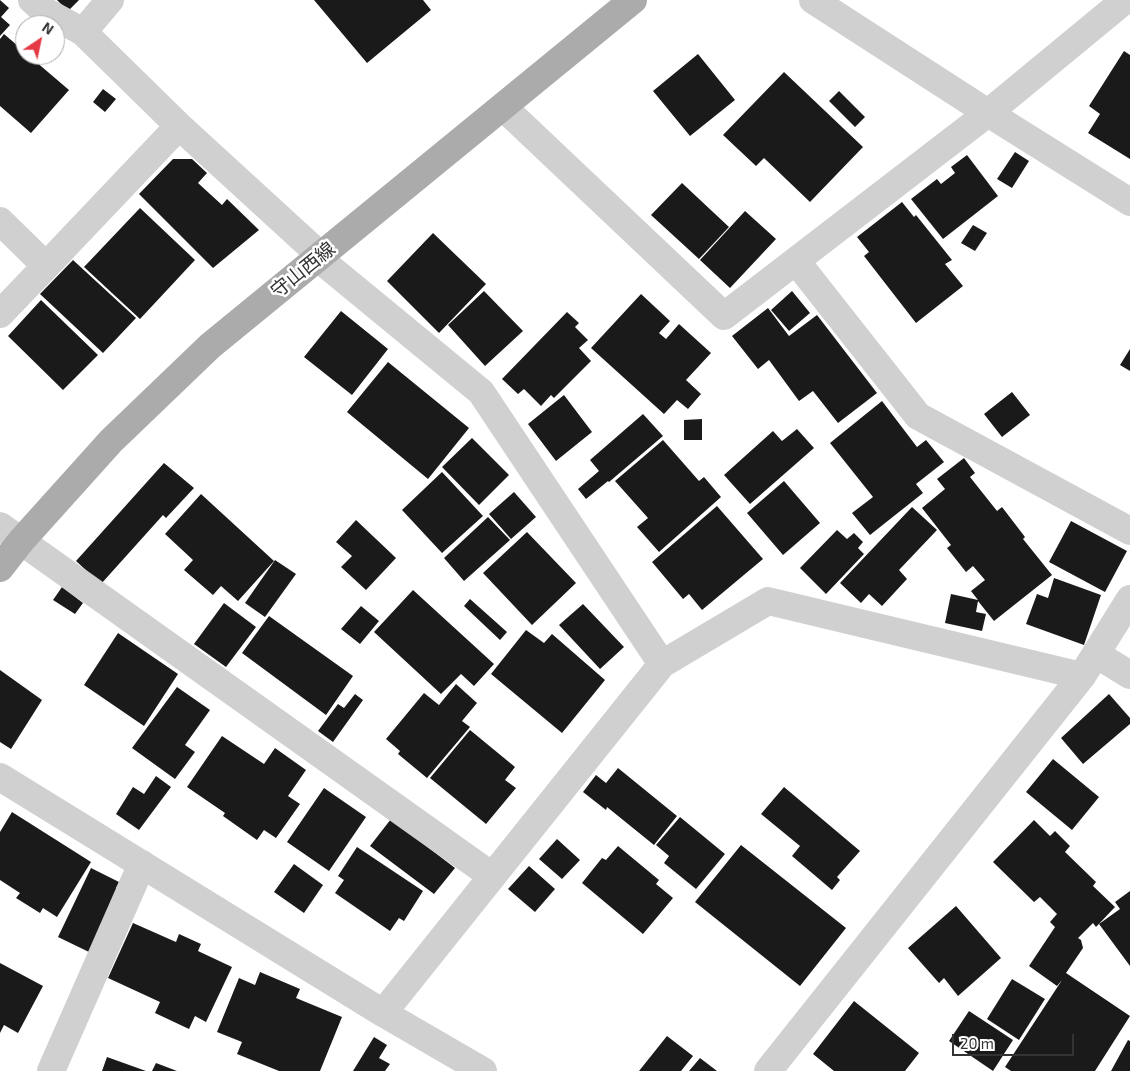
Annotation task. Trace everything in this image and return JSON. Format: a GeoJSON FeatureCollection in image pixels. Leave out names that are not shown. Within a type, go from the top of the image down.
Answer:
{"type":"FeatureCollection","features":[{"type":"Feature","properties":{"kind":"main road","name":"守山西線"},"geometry":{"type":"LineString","coordinates":[[0,568],[10,534],[203,353],[632,0]]}},
{"type":"Feature","properties":{"kind":"street"},"geometry":{"type":"LineString","coordinates":[[32,0],[43,10],[83,32],[179,126],[319,257],[482,392],[662,664]]}},
{"type":"Feature","properties":{"kind":"street"},"geometry":{"type":"LineString","coordinates":[[83,32],[110,0]]}},
{"type":"Feature","properties":{"kind":"street"},"geometry":{"type":"LineString","coordinates":[[813,0],[1130,202]]}},
{"type":"Feature","properties":{"kind":"street"},"geometry":{"type":"LineString","coordinates":[[503,107],[724,316],[988,113],[1125,0]]}},
{"type":"Feature","properties":{"kind":"street"},"geometry":{"type":"LineString","coordinates":[[0,314],[179,126]]}},
{"type":"Feature","properties":{"kind":"street"},"geometry":{"type":"LineString","coordinates":[[0,221],[46,266]]}},
{"type":"Feature","properties":{"kind":"street"},"geometry":{"type":"LineString","coordinates":[[796,261],[918,416],[1130,532]]}},
{"type":"Feature","properties":{"kind":"street"},"geometry":{"type":"LineString","coordinates":[[10,534],[492,876]]}},
{"type":"Feature","properties":{"kind":"street"},"geometry":{"type":"LineString","coordinates":[[768,1071],[1089,665],[1130,599]]}},
{"type":"Feature","properties":{"kind":"street"},"geometry":{"type":"LineString","coordinates":[[382,1012],[662,664],[768,601],[1089,665],[1130,675]]}},
{"type":"Feature","properties":{"kind":"street"},"geometry":{"type":"LineString","coordinates":[[0,777],[382,1012],[483,1071]]}},
{"type":"Feature","properties":{"kind":"street"},"geometry":{"type":"LineString","coordinates":[[51,1071],[142,864]]}},
{"type":"Feature","properties":{"kind":"building"},"geometry":{"type":"Polygon","coordinates":[[[0,0],[9,8],[1,17],[10,25],[0,36],[0,0]]]}},
{"type":"Feature","properties":{"kind":"building"},"geometry":{"type":"Polygon","coordinates":[[[57,0],[79,0],[68,11],[57,0]]]}},
{"type":"Feature","properties":{"kind":"building"},"geometry":{"type":"Polygon","coordinates":[[[314,0],[423,0],[431,10],[367,63],[314,0]]]}},
{"type":"Feature","properties":{"kind":"building"},"geometry":{"type":"Polygon","coordinates":[[[4,34],[15,43],[15,65],[40,65],[69,90],[31,133],[0,106],[0,39],[4,34]]]}},
{"type":"Feature","properties":{"kind":"building"},"geometry":{"type":"Polygon","coordinates":[[[1124,51],[1130,55],[1130,159],[1088,133],[1100,114],[1089,106],[1124,51]]]}},
{"type":"Feature","properties":{"kind":"building"},"geometry":{"type":"Polygon","coordinates":[[[698,54],[735,100],[690,136],[653,91],[698,54]]]}},
{"type":"Feature","properties":{"kind":"building"},"geometry":{"type":"Polygon","coordinates":[[[784,72],[863,147],[810,202],[764,158],[756,166],[723,135],[784,72]]]}},
{"type":"Feature","properties":{"kind":"building"},"geometry":{"type":"Polygon","coordinates":[[[103,89],[116,99],[105,112],[93,102],[103,89]]]}},
{"type":"Feature","properties":{"kind":"building"},"geometry":{"type":"Polygon","coordinates":[[[839,91],[865,117],[855,127],[829,101],[839,91]]]}},
{"type":"Feature","properties":{"kind":"building"},"geometry":{"type":"Polygon","coordinates":[[[1015,152],[1029,161],[1012,188],[997,179],[1015,152]]]}},
{"type":"Feature","properties":{"kind":"building"},"geometry":{"type":"Polygon","coordinates":[[[967,155],[998,196],[943,239],[911,199],[937,179],[941,184],[955,173],[951,167],[967,155]]]}},
{"type":"Feature","properties":{"kind":"building"},"geometry":{"type":"Polygon","coordinates":[[[173,159],[192,159],[207,173],[198,183],[222,205],[227,199],[259,230],[213,268],[139,194],[173,159]]]}},
{"type":"Feature","properties":{"kind":"building"},"geometry":{"type":"Polygon","coordinates":[[[682,183],[729,227],[699,259],[651,215],[682,183]]]}},
{"type":"Feature","properties":{"kind":"building"},"geometry":{"type":"Polygon","coordinates":[[[902,202],[914,217],[916,215],[952,260],[945,264],[963,286],[916,323],[864,256],[869,252],[857,237],[902,202]]]}},
{"type":"Feature","properties":{"kind":"building"},"geometry":{"type":"Polygon","coordinates":[[[140,208],[195,260],[140,319],[84,267],[140,208]]]}},
{"type":"Feature","properties":{"kind":"building"},"geometry":{"type":"Polygon","coordinates":[[[745,211],[776,239],[730,288],[700,260],[745,211]]]}},
{"type":"Feature","properties":{"kind":"building"},"geometry":{"type":"Polygon","coordinates":[[[973,225],[987,233],[975,251],[961,243],[973,225]]]}},
{"type":"Feature","properties":{"kind":"building"},"geometry":{"type":"Polygon","coordinates":[[[433,233],[486,284],[439,333],[387,281],[433,233]]]}},
{"type":"Feature","properties":{"kind":"building"},"geometry":{"type":"Polygon","coordinates":[[[73,260],[136,318],[103,353],[40,294],[73,260]]]}},
{"type":"Feature","properties":{"kind":"building"},"geometry":{"type":"Polygon","coordinates":[[[484,291],[523,331],[485,366],[448,325],[484,291]]]}},
{"type":"Feature","properties":{"kind":"building"},"geometry":{"type":"Polygon","coordinates":[[[792,291],[810,313],[789,331],[771,310],[792,291]]]}},
{"type":"Feature","properties":{"kind":"building"},"geometry":{"type":"Polygon","coordinates":[[[641,294],[670,321],[659,333],[666,339],[679,324],[711,353],[686,380],[701,394],[688,409],[677,400],[664,414],[591,348],[641,294]]]}},
{"type":"Feature","properties":{"kind":"building"},"geometry":{"type":"Polygon","coordinates":[[[41,300],[98,355],[63,390],[8,336],[41,300]]]}},
{"type":"Feature","properties":{"kind":"building"},"geometry":{"type":"Polygon","coordinates":[[[768,308],[789,336],[817,315],[877,393],[838,423],[813,391],[799,401],[769,360],[758,369],[732,336],[768,308]]]}},
{"type":"Feature","properties":{"kind":"building"},"geometry":{"type":"Polygon","coordinates":[[[341,311],[388,349],[352,395],[304,357],[341,311]]]}},
{"type":"Feature","properties":{"kind":"building"},"geometry":{"type":"Polygon","coordinates":[[[567,312],[579,323],[575,327],[588,340],[579,348],[591,361],[554,398],[551,395],[541,406],[524,389],[518,394],[502,379],[567,312]]]}},
{"type":"Feature","properties":{"kind":"building"},"geometry":{"type":"Polygon","coordinates":[[[1130,349],[1130,371],[1120,365],[1130,349]]]}},
{"type":"Feature","properties":{"kind":"building"},"geometry":{"type":"Polygon","coordinates":[[[388,362],[469,428],[428,479],[347,412],[388,362]]]}},
{"type":"Feature","properties":{"kind":"building"},"geometry":{"type":"Polygon","coordinates":[[[1012,392],[1030,415],[1002,437],[984,414],[1012,392]]]}},
{"type":"Feature","properties":{"kind":"building"},"geometry":{"type":"Polygon","coordinates":[[[564,395],[592,432],[556,461],[528,424],[564,395]]]}},
{"type":"Feature","properties":{"kind":"building"},"geometry":{"type":"Polygon","coordinates":[[[882,401],[917,447],[926,440],[944,462],[916,484],[923,493],[870,535],[852,513],[873,497],[830,443],[882,401]]]}},
{"type":"Feature","properties":{"kind":"building"},"geometry":{"type":"Polygon","coordinates":[[[643,414],[663,436],[586,499],[578,489],[599,471],[590,460],[643,414]]]}},
{"type":"Feature","properties":{"kind":"building"},"geometry":{"type":"Polygon","coordinates":[[[702,419],[702,440],[684,440],[684,420],[702,419]]]}},
{"type":"Feature","properties":{"kind":"building"},"geometry":{"type":"Polygon","coordinates":[[[797,429],[814,448],[750,504],[724,475],[773,431],[782,441],[797,429]]]}},
{"type":"Feature","properties":{"kind":"building"},"geometry":{"type":"Polygon","coordinates":[[[472,438],[509,475],[479,505],[442,467],[472,438]]]}},
{"type":"Feature","properties":{"kind":"building"},"geometry":{"type":"Polygon","coordinates":[[[663,440],[699,481],[704,477],[721,497],[659,552],[637,527],[648,518],[615,481],[663,440]]]}},
{"type":"Feature","properties":{"kind":"building"},"geometry":{"type":"Polygon","coordinates":[[[964,458],[975,473],[970,477],[997,511],[1002,507],[1025,537],[1023,539],[1052,575],[994,621],[978,601],[976,612],[986,614],[982,631],[945,623],[951,594],[978,600],[971,591],[985,580],[973,566],[966,572],[947,548],[951,545],[922,508],[945,489],[937,479],[964,458]]]}},
{"type":"Feature","properties":{"kind":"building"},"geometry":{"type":"Polygon","coordinates":[[[164,463],[194,488],[166,518],[163,515],[101,584],[76,561],[164,463]]]}},
{"type":"Feature","properties":{"kind":"building"},"geometry":{"type":"Polygon","coordinates":[[[442,472],[483,516],[442,553],[402,510],[442,472]]]}},
{"type":"Feature","properties":{"kind":"building"},"geometry":{"type":"Polygon","coordinates":[[[784,481],[820,523],[783,555],[747,513],[784,481]]]}},
{"type":"Feature","properties":{"kind":"building"},"geometry":{"type":"Polygon","coordinates":[[[514,492],[536,517],[511,539],[489,514],[514,492]]]}},
{"type":"Feature","properties":{"kind":"building"},"geometry":{"type":"Polygon","coordinates":[[[201,494],[274,561],[238,601],[221,586],[213,595],[184,570],[193,560],[165,534],[201,494]]]}},
{"type":"Feature","properties":{"kind":"building"},"geometry":{"type":"Polygon","coordinates":[[[717,506],[763,559],[702,610],[689,594],[683,599],[652,562],[717,506]]]}},
{"type":"Feature","properties":{"kind":"building"},"geometry":{"type":"Polygon","coordinates":[[[912,507],[937,530],[899,570],[907,579],[882,606],[869,594],[861,603],[840,583],[912,507]]]}},
{"type":"Feature","properties":{"kind":"building"},"geometry":{"type":"Polygon","coordinates":[[[488,517],[510,540],[464,581],[444,558],[488,517]]]}},
{"type":"Feature","properties":{"kind":"building"},"geometry":{"type":"Polygon","coordinates":[[[356,520],[396,558],[366,590],[341,567],[352,556],[336,542],[356,520]]]}},
{"type":"Feature","properties":{"kind":"building"},"geometry":{"type":"Polygon","coordinates":[[[1071,521],[1127,551],[1105,592],[1049,562],[1071,521]]]}},
{"type":"Feature","properties":{"kind":"building"},"geometry":{"type":"Polygon","coordinates":[[[837,530],[847,539],[854,533],[863,542],[858,548],[864,554],[826,594],[800,568],[837,530]]]}},
{"type":"Feature","properties":{"kind":"building"},"geometry":{"type":"Polygon","coordinates":[[[527,532],[576,583],[532,625],[483,573],[527,532]]]}},
{"type":"Feature","properties":{"kind":"building"},"geometry":{"type":"Polygon","coordinates":[[[275,560],[296,574],[265,617],[245,603],[275,560]]]}},
{"type":"Feature","properties":{"kind":"building"},"geometry":{"type":"Polygon","coordinates":[[[1054,578],[1101,595],[1084,645],[1026,624],[1037,594],[1048,598],[1054,578]]]}},
{"type":"Feature","properties":{"kind":"building"},"geometry":{"type":"Polygon","coordinates":[[[62,587],[83,603],[75,614],[53,600],[62,587]]]}},
{"type":"Feature","properties":{"kind":"building"},"geometry":{"type":"Polygon","coordinates":[[[413,590],[494,664],[474,686],[461,674],[441,694],[374,632],[413,590]]]}},
{"type":"Feature","properties":{"kind":"building"},"geometry":{"type":"Polygon","coordinates":[[[470,599],[507,632],[500,640],[464,606],[470,599]]]}},
{"type":"Feature","properties":{"kind":"building"},"geometry":{"type":"Polygon","coordinates":[[[224,603],[256,627],[226,667],[194,644],[224,603]]]}},
{"type":"Feature","properties":{"kind":"building"},"geometry":{"type":"Polygon","coordinates":[[[583,604],[624,647],[600,669],[559,625],[583,604]]]}},
{"type":"Feature","properties":{"kind":"building"},"geometry":{"type":"Polygon","coordinates":[[[361,606],[379,621],[360,644],[341,629],[361,606]]]}},
{"type":"Feature","properties":{"kind":"building"},"geometry":{"type":"Polygon","coordinates":[[[269,616],[353,676],[326,715],[242,653],[269,616]]]}},
{"type":"Feature","properties":{"kind":"building"},"geometry":{"type":"Polygon","coordinates":[[[526,630],[544,643],[552,634],[605,680],[562,733],[491,674],[526,630]]]}},
{"type":"Feature","properties":{"kind":"building"},"geometry":{"type":"Polygon","coordinates":[[[118,633],[178,674],[144,726],[84,685],[118,633]]]}},
{"type":"Feature","properties":{"kind":"building"},"geometry":{"type":"Polygon","coordinates":[[[0,670],[42,700],[11,749],[0,742],[0,670]]]}},
{"type":"Feature","properties":{"kind":"building"},"geometry":{"type":"Polygon","coordinates":[[[456,684],[477,703],[462,721],[470,727],[427,778],[398,754],[400,751],[386,739],[424,693],[439,705],[456,684]]]}},
{"type":"Feature","properties":{"kind":"building"},"geometry":{"type":"Polygon","coordinates":[[[177,687],[210,710],[185,745],[195,752],[175,779],[132,748],[177,687]]]}},
{"type":"Feature","properties":{"kind":"building"},"geometry":{"type":"Polygon","coordinates":[[[355,694],[363,700],[333,742],[318,731],[338,704],[344,708],[355,694]]]}},
{"type":"Feature","properties":{"kind":"building"},"geometry":{"type":"Polygon","coordinates":[[[1109,694],[1130,718],[1130,724],[1083,764],[1061,738],[1109,694]]]}},
{"type":"Feature","properties":{"kind":"building"},"geometry":{"type":"Polygon","coordinates":[[[470,730],[515,767],[505,780],[516,788],[486,824],[430,778],[470,730]]]}},
{"type":"Feature","properties":{"kind":"building"},"geometry":{"type":"Polygon","coordinates":[[[222,736],[264,764],[275,748],[306,770],[288,796],[300,804],[276,838],[264,830],[257,840],[223,816],[225,813],[187,787],[222,736]]]}},
{"type":"Feature","properties":{"kind":"building"},"geometry":{"type":"Polygon","coordinates":[[[1053,759],[1099,797],[1072,830],[1026,792],[1053,759]]]}},
{"type":"Feature","properties":{"kind":"building"},"geometry":{"type":"Polygon","coordinates":[[[618,768],[677,816],[654,845],[607,807],[606,810],[583,792],[596,775],[606,783],[618,768]]]}},
{"type":"Feature","properties":{"kind":"building"},"geometry":{"type":"Polygon","coordinates":[[[156,776],[171,787],[139,830],[116,814],[133,787],[144,794],[156,776]]]}},
{"type":"Feature","properties":{"kind":"building"},"geometry":{"type":"Polygon","coordinates":[[[784,787],[860,851],[837,877],[840,880],[832,890],[792,856],[800,846],[761,814],[784,787]]]}},
{"type":"Feature","properties":{"kind":"building"},"geometry":{"type":"Polygon","coordinates":[[[324,788],[366,817],[329,871],[287,842],[324,788]]]}},
{"type":"Feature","properties":{"kind":"building"},"geometry":{"type":"Polygon","coordinates":[[[12,812],[91,862],[57,917],[43,908],[40,913],[16,898],[20,893],[0,880],[0,832],[12,812]]]}},
{"type":"Feature","properties":{"kind":"building"},"geometry":{"type":"Polygon","coordinates":[[[680,817],[725,854],[696,889],[664,863],[669,856],[656,845],[680,817]]]}},
{"type":"Feature","properties":{"kind":"building"},"geometry":{"type":"Polygon","coordinates":[[[391,819],[455,868],[434,894],[370,846],[391,819]]]}},
{"type":"Feature","properties":{"kind":"building"},"geometry":{"type":"Polygon","coordinates":[[[1034,820],[1050,836],[1055,831],[1070,846],[1065,852],[1096,882],[1093,886],[1115,907],[1096,927],[1093,923],[1078,938],[1081,940],[1083,948],[1066,973],[1130,1016],[1095,1071],[1011,1071],[1005,1067],[1062,980],[1057,986],[1029,966],[1055,927],[1050,922],[1057,914],[1040,897],[1034,902],[993,862],[1034,820]]]}},
{"type":"Feature","properties":{"kind":"building"},"geometry":{"type":"Polygon","coordinates":[[[557,839],[580,860],[562,879],[539,859],[557,839]]]}},
{"type":"Feature","properties":{"kind":"building"},"geometry":{"type":"Polygon","coordinates":[[[741,845],[846,928],[800,986],[695,902],[741,845]]]}},
{"type":"Feature","properties":{"kind":"building"},"geometry":{"type":"Polygon","coordinates":[[[618,846],[659,880],[656,884],[673,898],[643,934],[582,883],[602,858],[606,860],[618,846]]]}},
{"type":"Feature","properties":{"kind":"building"},"geometry":{"type":"Polygon","coordinates":[[[357,847],[423,891],[404,921],[399,918],[390,931],[335,893],[344,880],[338,876],[357,847]]]}},
{"type":"Feature","properties":{"kind":"building"},"geometry":{"type":"Polygon","coordinates":[[[294,864],[323,885],[304,913],[274,892],[294,864]]]}},
{"type":"Feature","properties":{"kind":"building"},"geometry":{"type":"Polygon","coordinates":[[[529,866],[555,889],[535,912],[508,889],[529,866]]]}},
{"type":"Feature","properties":{"kind":"building"},"geometry":{"type":"Polygon","coordinates":[[[91,868],[119,882],[116,888],[119,890],[89,952],[58,937],[91,868]]]}},
{"type":"Feature","properties":{"kind":"building"},"geometry":{"type":"Polygon","coordinates":[[[1130,891],[1130,966],[1099,924],[1120,909],[1115,902],[1130,891]]]}},
{"type":"Feature","properties":{"kind":"building"},"geometry":{"type":"Polygon","coordinates":[[[956,906],[1001,958],[958,996],[944,978],[939,983],[908,948],[956,906]]]}},
{"type":"Feature","properties":{"kind":"building"},"geometry":{"type":"Polygon","coordinates":[[[133,923],[176,942],[179,934],[201,944],[198,951],[232,967],[206,1022],[195,1016],[189,1029],[155,1013],[160,1002],[108,978],[133,923]]]}},
{"type":"Feature","properties":{"kind":"building"},"geometry":{"type":"Polygon","coordinates":[[[0,963],[43,986],[18,1033],[4,1025],[0,1033],[0,963]]]}},
{"type":"Feature","properties":{"kind":"building"},"geometry":{"type":"Polygon","coordinates":[[[260,972],[300,989],[296,998],[342,1017],[320,1071],[279,1071],[237,1054],[242,1042],[217,1032],[239,978],[255,985],[260,972]]]}},
{"type":"Feature","properties":{"kind":"building"},"geometry":{"type":"Polygon","coordinates":[[[1012,979],[1045,999],[1019,1040],[987,1019],[1012,979]]]}},
{"type":"Feature","properties":{"kind":"building"},"geometry":{"type":"Polygon","coordinates":[[[854,1001],[919,1053],[905,1071],[834,1071],[813,1054],[854,1001]]]}},
{"type":"Feature","properties":{"kind":"building"},"geometry":{"type":"Polygon","coordinates":[[[969,1011],[1013,1040],[993,1071],[949,1041],[969,1011]]]}},
{"type":"Feature","properties":{"kind":"building"},"geometry":{"type":"Polygon","coordinates":[[[667,1036],[693,1056],[681,1071],[639,1071],[667,1036]]]}},
{"type":"Feature","properties":{"kind":"building"},"geometry":{"type":"Polygon","coordinates":[[[374,1037],[387,1045],[379,1058],[390,1064],[385,1071],[353,1071],[374,1037]]]}},
{"type":"Feature","properties":{"kind":"building"},"geometry":{"type":"Polygon","coordinates":[[[1128,1040],[1130,1041],[1130,1071],[1111,1071],[1128,1040]]]}},
{"type":"Feature","properties":{"kind":"building"},"geometry":{"type":"Polygon","coordinates":[[[107,1057],[146,1071],[102,1071],[107,1057]]]}},
{"type":"Feature","properties":{"kind":"building"},"geometry":{"type":"Polygon","coordinates":[[[700,1058],[717,1071],[689,1071],[700,1058]]]}},
{"type":"Feature","properties":{"kind":"building"},"geometry":{"type":"Polygon","coordinates":[[[156,1063],[177,1071],[152,1071],[156,1063]]]}}]}
